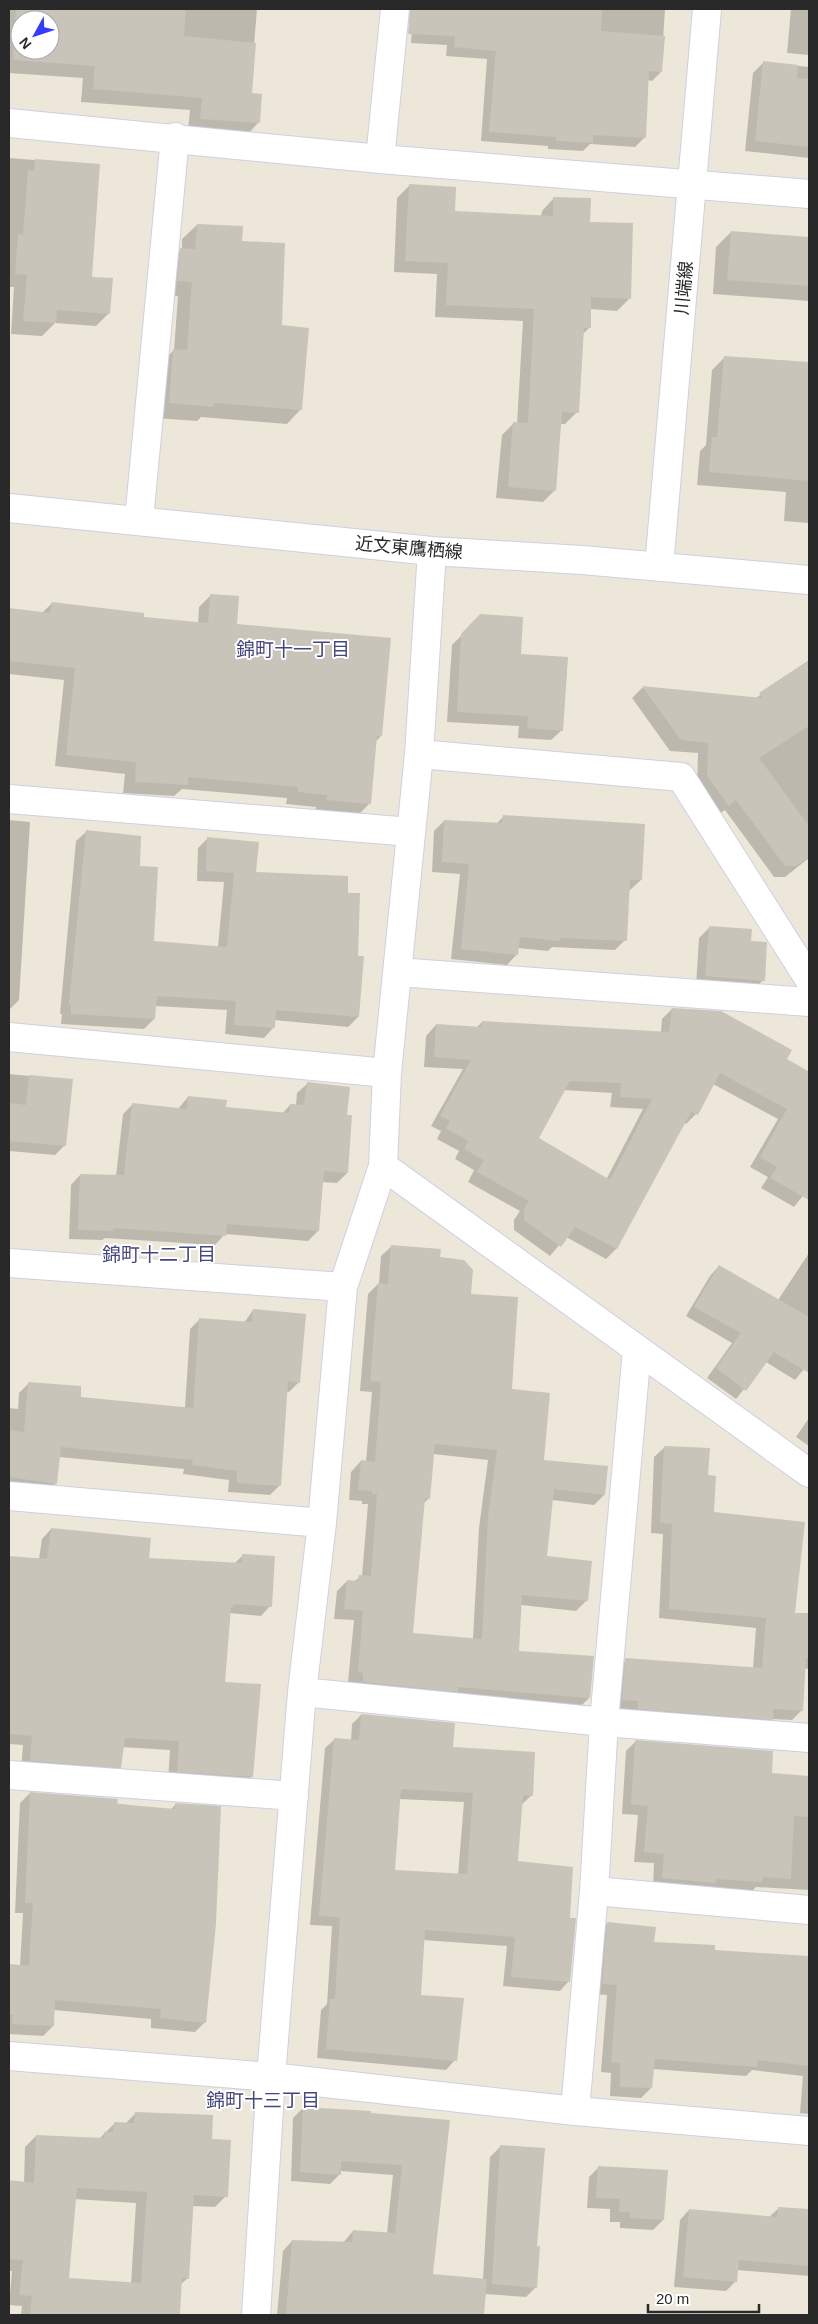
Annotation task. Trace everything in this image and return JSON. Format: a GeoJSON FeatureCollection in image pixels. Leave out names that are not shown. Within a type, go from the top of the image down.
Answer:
{"type":"FeatureCollection","features":[{"type":"Feature","properties":{"kind":"street"},"geometry":{"type":"LineString","coordinates":[[380,159],[395,9]]}},
{"type":"Feature","properties":{"kind":"street","name":"川端線"},"geometry":{"type":"LineString","coordinates":[[659,567],[707,9]]}},
{"type":"Feature","properties":{"kind":"street"},"geometry":{"type":"LineString","coordinates":[[9,122],[380,159],[809,194]]}},
{"type":"Feature","properties":{"kind":"street"},"geometry":{"type":"LineString","coordinates":[[139,520],[175,138]]}},
{"type":"Feature","properties":{"kind":"street","name":"近文東鷹栖線"},"geometry":{"type":"LineString","coordinates":[[9,508],[432,551],[809,580]]}},
{"type":"Feature","properties":{"kind":"street"},"geometry":{"type":"LineString","coordinates":[[256,2315],[271,2077],[302,1692],[322,1523],[343,1287],[383,1166],[387,1073],[419,754],[432,551]]}},
{"type":"Feature","properties":{"kind":"street"},"geometry":{"type":"LineString","coordinates":[[419,754],[681,777],[809,979]]}},
{"type":"Feature","properties":{"kind":"street"},"geometry":{"type":"LineString","coordinates":[[9,799],[411,832]]}},
{"type":"Feature","properties":{"kind":"street"},"geometry":{"type":"LineString","coordinates":[[397,972],[809,1002]]}},
{"type":"Feature","properties":{"kind":"street"},"geometry":{"type":"LineString","coordinates":[[9,1037],[387,1073]]}},
{"type":"Feature","properties":{"kind":"street"},"geometry":{"type":"LineString","coordinates":[[383,1166],[809,1472]]}},
{"type":"Feature","properties":{"kind":"street"},"geometry":{"type":"LineString","coordinates":[[9,1263],[343,1287]]}},
{"type":"Feature","properties":{"kind":"street"},"geometry":{"type":"LineString","coordinates":[[575,2111],[594,1891],[604,1722],[637,1348]]}},
{"type":"Feature","properties":{"kind":"street"},"geometry":{"type":"LineString","coordinates":[[9,1496],[322,1523]]}},
{"type":"Feature","properties":{"kind":"street"},"geometry":{"type":"LineString","coordinates":[[302,1692],[604,1722],[809,1738]]}},
{"type":"Feature","properties":{"kind":"street"},"geometry":{"type":"LineString","coordinates":[[9,1774],[294,1796]]}},
{"type":"Feature","properties":{"kind":"street"},"geometry":{"type":"LineString","coordinates":[[594,1891],[809,1910]]}},
{"type":"Feature","properties":{"kind":"street"},"geometry":{"type":"LineString","coordinates":[[9,2056],[271,2077],[575,2111],[809,2131]]}},
{"type":"Feature","properties":{"kind":"building"},"geometry":{"type":"Polygon","coordinates":[[[16,9],[186,9],[184,36],[256,43],[252,93],[262,94],[260,123],[200,119],[202,98],[93,89],[95,66],[13,60],[60,60],[60,10],[16,9]]]}},
{"type":"Feature","properties":{"kind":"building"},"geometry":{"type":"Polygon","coordinates":[[[410,9],[602,9],[601,31],[665,36],[662,72],[649,71],[646,138],[593,135],[593,143],[556,141],[556,137],[489,132],[496,51],[454,47],[455,36],[408,34],[410,9]]]}},
{"type":"Feature","properties":{"kind":"building"},"geometry":{"type":"Polygon","coordinates":[[[763,61],[798,65],[797,78],[809,79],[809,147],[755,141],[763,61]]]}},
{"type":"Feature","properties":{"kind":"building"},"geometry":{"type":"Polygon","coordinates":[[[35,159],[100,164],[92,277],[113,278],[110,314],[57,310],[56,323],[23,321],[27,275],[15,274],[18,234],[23,235],[28,170],[34,171],[35,159]]]}},
{"type":"Feature","properties":{"kind":"building"},"geometry":{"type":"Polygon","coordinates":[[[409,184],[456,187],[455,211],[553,216],[553,197],[591,198],[590,222],[633,223],[631,299],[591,297],[591,328],[584,328],[579,413],[562,412],[556,491],[508,487],[513,422],[528,423],[534,309],[446,305],[448,263],[405,261],[409,184]]]}},
{"type":"Feature","properties":{"kind":"building"},"geometry":{"type":"Polygon","coordinates":[[[197,224],[243,226],[242,241],[285,243],[282,325],[309,328],[302,410],[214,403],[213,407],[169,403],[173,349],[187,350],[192,282],[177,281],[180,248],[195,249],[197,224]]]}},
{"type":"Feature","properties":{"kind":"building"},"geometry":{"type":"Polygon","coordinates":[[[731,231],[809,237],[809,286],[727,280],[731,231]]]}},
{"type":"Feature","properties":{"kind":"building"},"geometry":{"type":"Polygon","coordinates":[[[724,356],[809,362],[809,481],[709,472],[712,437],[717,437],[724,356]]]}},
{"type":"Feature","properties":{"kind":"building"},"geometry":{"type":"Polygon","coordinates":[[[210,594],[239,596],[237,624],[391,638],[382,736],[377,736],[371,804],[327,800],[327,795],[298,792],[298,787],[188,777],[188,785],[135,782],[136,762],[66,755],[75,668],[9,661],[9,608],[50,613],[52,602],[144,613],[144,617],[208,623],[210,594]]]}},
{"type":"Feature","properties":{"kind":"building"},"geometry":{"type":"Polygon","coordinates":[[[480,614],[523,617],[521,654],[568,657],[563,731],[527,728],[528,716],[457,712],[461,634],[480,614]]]}},
{"type":"Feature","properties":{"kind":"building"},"geometry":{"type":"Polygon","coordinates":[[[809,660],[809,726],[759,758],[809,826],[809,857],[796,866],[785,866],[736,800],[729,806],[707,776],[708,743],[681,740],[642,686],[762,698],[759,693],[809,660]]]}},
{"type":"Feature","properties":{"kind":"building"},"geometry":{"type":"Polygon","coordinates":[[[503,815],[645,824],[642,880],[630,880],[627,941],[560,938],[560,941],[520,937],[518,955],[461,949],[469,864],[442,862],[444,820],[502,823],[503,815]]]}},
{"type":"Feature","properties":{"kind":"building"},"geometry":{"type":"Polygon","coordinates":[[[86,830],[141,836],[140,866],[158,867],[154,941],[227,947],[234,873],[206,871],[207,837],[259,842],[256,872],[348,876],[348,893],[360,893],[358,956],[364,956],[359,1017],[276,1010],[275,1028],[234,1025],[236,1001],[157,996],[155,1019],[71,1014],[71,1005],[69,1004],[86,830]]]}},
{"type":"Feature","properties":{"kind":"building"},"geometry":{"type":"Polygon","coordinates":[[[709,926],[752,929],[751,941],[767,942],[765,981],[705,976],[709,926]]]}},
{"type":"Feature","properties":{"kind":"building"},"geometry":{"type":"Polygon","coordinates":[[[672,1008],[721,1011],[792,1050],[787,1059],[808,1071],[809,1069],[809,1200],[770,1178],[777,1167],[760,1157],[787,1109],[720,1073],[698,1115],[691,1112],[617,1249],[575,1227],[561,1247],[524,1220],[524,1209],[529,1201],[477,1172],[484,1160],[464,1149],[468,1141],[446,1128],[450,1121],[440,1116],[471,1060],[434,1057],[436,1024],[481,1027],[482,1021],[669,1032],[672,1008]],[[570,1081],[539,1138],[610,1180],[652,1099],[620,1097],[621,1083],[570,1081]]]}},
{"type":"Feature","properties":{"kind":"building"},"geometry":{"type":"Polygon","coordinates":[[[29,1075],[73,1079],[66,1146],[9,1141],[9,1103],[26,1105],[29,1075]]]}},
{"type":"Feature","properties":{"kind":"building"},"geometry":{"type":"Polygon","coordinates":[[[307,1082],[350,1087],[347,1115],[352,1115],[348,1173],[324,1171],[319,1231],[227,1224],[226,1236],[113,1228],[113,1231],[78,1230],[80,1174],[124,1175],[132,1103],[187,1109],[188,1096],[227,1100],[226,1107],[289,1113],[290,1104],[304,1105],[307,1082]]]}},
{"type":"Feature","properties":{"kind":"building"},"geometry":{"type":"Polygon","coordinates":[[[391,1245],[441,1249],[440,1257],[464,1260],[473,1270],[471,1294],[518,1297],[512,1389],[550,1393],[544,1460],[608,1466],[605,1495],[554,1489],[547,1556],[592,1561],[588,1601],[522,1595],[519,1651],[594,1656],[590,1698],[458,1687],[458,1692],[363,1682],[363,1673],[358,1672],[363,1611],[344,1609],[347,1580],[358,1581],[359,1575],[371,1576],[377,1494],[372,1494],[372,1491],[358,1490],[361,1460],[375,1462],[381,1382],[370,1381],[378,1283],[388,1284],[391,1245]],[[435,1444],[430,1499],[425,1498],[413,1633],[482,1639],[488,1517],[497,1450],[435,1444]]]}},
{"type":"Feature","properties":{"kind":"building"},"geometry":{"type":"Polygon","coordinates":[[[719,1265],[809,1317],[809,1373],[774,1352],[746,1391],[716,1368],[741,1333],[694,1307],[719,1265]]]}},
{"type":"Feature","properties":{"kind":"building"},"geometry":{"type":"Polygon","coordinates":[[[253,1309],[306,1314],[300,1383],[288,1381],[281,1486],[237,1483],[237,1471],[192,1465],[193,1460],[61,1447],[57,1484],[9,1477],[9,1430],[24,1432],[28,1382],[81,1386],[81,1397],[193,1408],[199,1318],[252,1322],[253,1309]]]}},
{"type":"Feature","properties":{"kind":"building"},"geometry":{"type":"Polygon","coordinates":[[[664,1446],[710,1448],[708,1475],[716,1476],[714,1512],[805,1522],[795,1613],[809,1613],[809,1658],[806,1658],[803,1711],[773,1709],[773,1720],[638,1709],[638,1701],[622,1700],[625,1658],[762,1668],[766,1618],[669,1609],[672,1524],[660,1523],[664,1446]]]}},
{"type":"Feature","properties":{"kind":"building"},"geometry":{"type":"Polygon","coordinates":[[[51,1528],[151,1538],[149,1558],[242,1563],[242,1554],[275,1556],[272,1607],[233,1604],[233,1607],[231,1607],[225,1682],[261,1684],[253,1777],[177,1772],[179,1741],[125,1738],[121,1768],[30,1761],[32,1736],[9,1734],[9,1556],[47,1559],[51,1528]]]}},
{"type":"Feature","properties":{"kind":"building"},"geometry":{"type":"Polygon","coordinates":[[[361,1714],[455,1723],[453,1747],[535,1752],[533,1796],[523,1795],[518,1861],[573,1867],[570,1918],[576,1918],[570,1982],[511,1977],[515,1937],[425,1930],[421,1995],[464,1998],[457,2061],[326,2049],[330,1999],[335,1999],[340,1917],[319,1916],[334,1738],[359,1740],[361,1714]],[[401,1789],[395,1870],[467,1874],[473,1793],[401,1789]]]}},
{"type":"Feature","properties":{"kind":"building"},"geometry":{"type":"Polygon","coordinates":[[[635,1740],[773,1751],[772,1773],[809,1776],[809,1817],[794,1816],[791,1879],[763,1877],[762,1882],[716,1879],[715,1883],[662,1878],[664,1854],[644,1852],[648,1806],[631,1804],[635,1740]]]}},
{"type":"Feature","properties":{"kind":"building"},"geometry":{"type":"Polygon","coordinates":[[[30,1792],[118,1799],[117,1804],[175,1809],[175,1803],[221,1806],[216,1924],[206,2023],[160,2018],[161,2009],[55,2000],[54,2026],[12,2024],[13,2015],[9,2015],[9,1964],[29,1966],[33,1903],[25,1903],[30,1792]]]}},
{"type":"Feature","properties":{"kind":"building"},"geometry":{"type":"Polygon","coordinates":[[[607,1922],[656,1927],[654,1942],[715,1945],[715,1950],[809,1956],[809,2066],[758,2060],[757,2067],[655,2059],[652,2088],[620,2087],[620,2063],[611,2062],[617,1985],[602,1984],[607,1922]]]}},
{"type":"Feature","properties":{"kind":"building"},"geometry":{"type":"Polygon","coordinates":[[[303,2107],[371,2111],[371,2113],[450,2120],[433,2274],[487,2279],[484,2315],[286,2315],[292,2240],[352,2242],[353,2230],[395,2233],[402,2165],[341,2161],[341,2175],[300,2172],[303,2107]]]}},
{"type":"Feature","properties":{"kind":"building"},"geometry":{"type":"Polygon","coordinates":[[[135,2112],[213,2115],[212,2139],[231,2140],[228,2197],[194,2195],[189,2279],[182,2278],[180,2315],[30,2315],[32,2296],[19,2295],[23,2260],[9,2259],[9,2180],[34,2183],[36,2135],[104,2138],[104,2132],[113,2132],[114,2122],[134,2123],[135,2112]],[[77,2188],[69,2278],[141,2283],[147,2192],[77,2188]]]}},
{"type":"Feature","properties":{"kind":"building"},"geometry":{"type":"Polygon","coordinates":[[[500,2145],[545,2148],[537,2246],[540,2246],[537,2288],[492,2284],[500,2145]]]}},
{"type":"Feature","properties":{"kind":"building"},"geometry":{"type":"Polygon","coordinates":[[[598,2166],[668,2170],[664,2220],[630,2218],[630,2212],[619,2212],[620,2199],[596,2198],[598,2166]]]}},
{"type":"Feature","properties":{"kind":"building"},"geometry":{"type":"Polygon","coordinates":[[[778,2207],[809,2209],[809,2266],[739,2260],[737,2282],[683,2277],[689,2209],[777,2217],[778,2207]]]}},
{"type":"Feature","properties":{"kind":"district","name":"錦町十一丁目"},"geometry":{"type":"Point","coordinates":[293,649]}},
{"type":"Feature","properties":{"kind":"district","name":"錦町十二丁目"},"geometry":{"type":"Point","coordinates":[159,1254]}},
{"type":"Feature","properties":{"kind":"district","name":"錦町十三丁目"},"geometry":{"type":"Point","coordinates":[263,2100]}}]}
